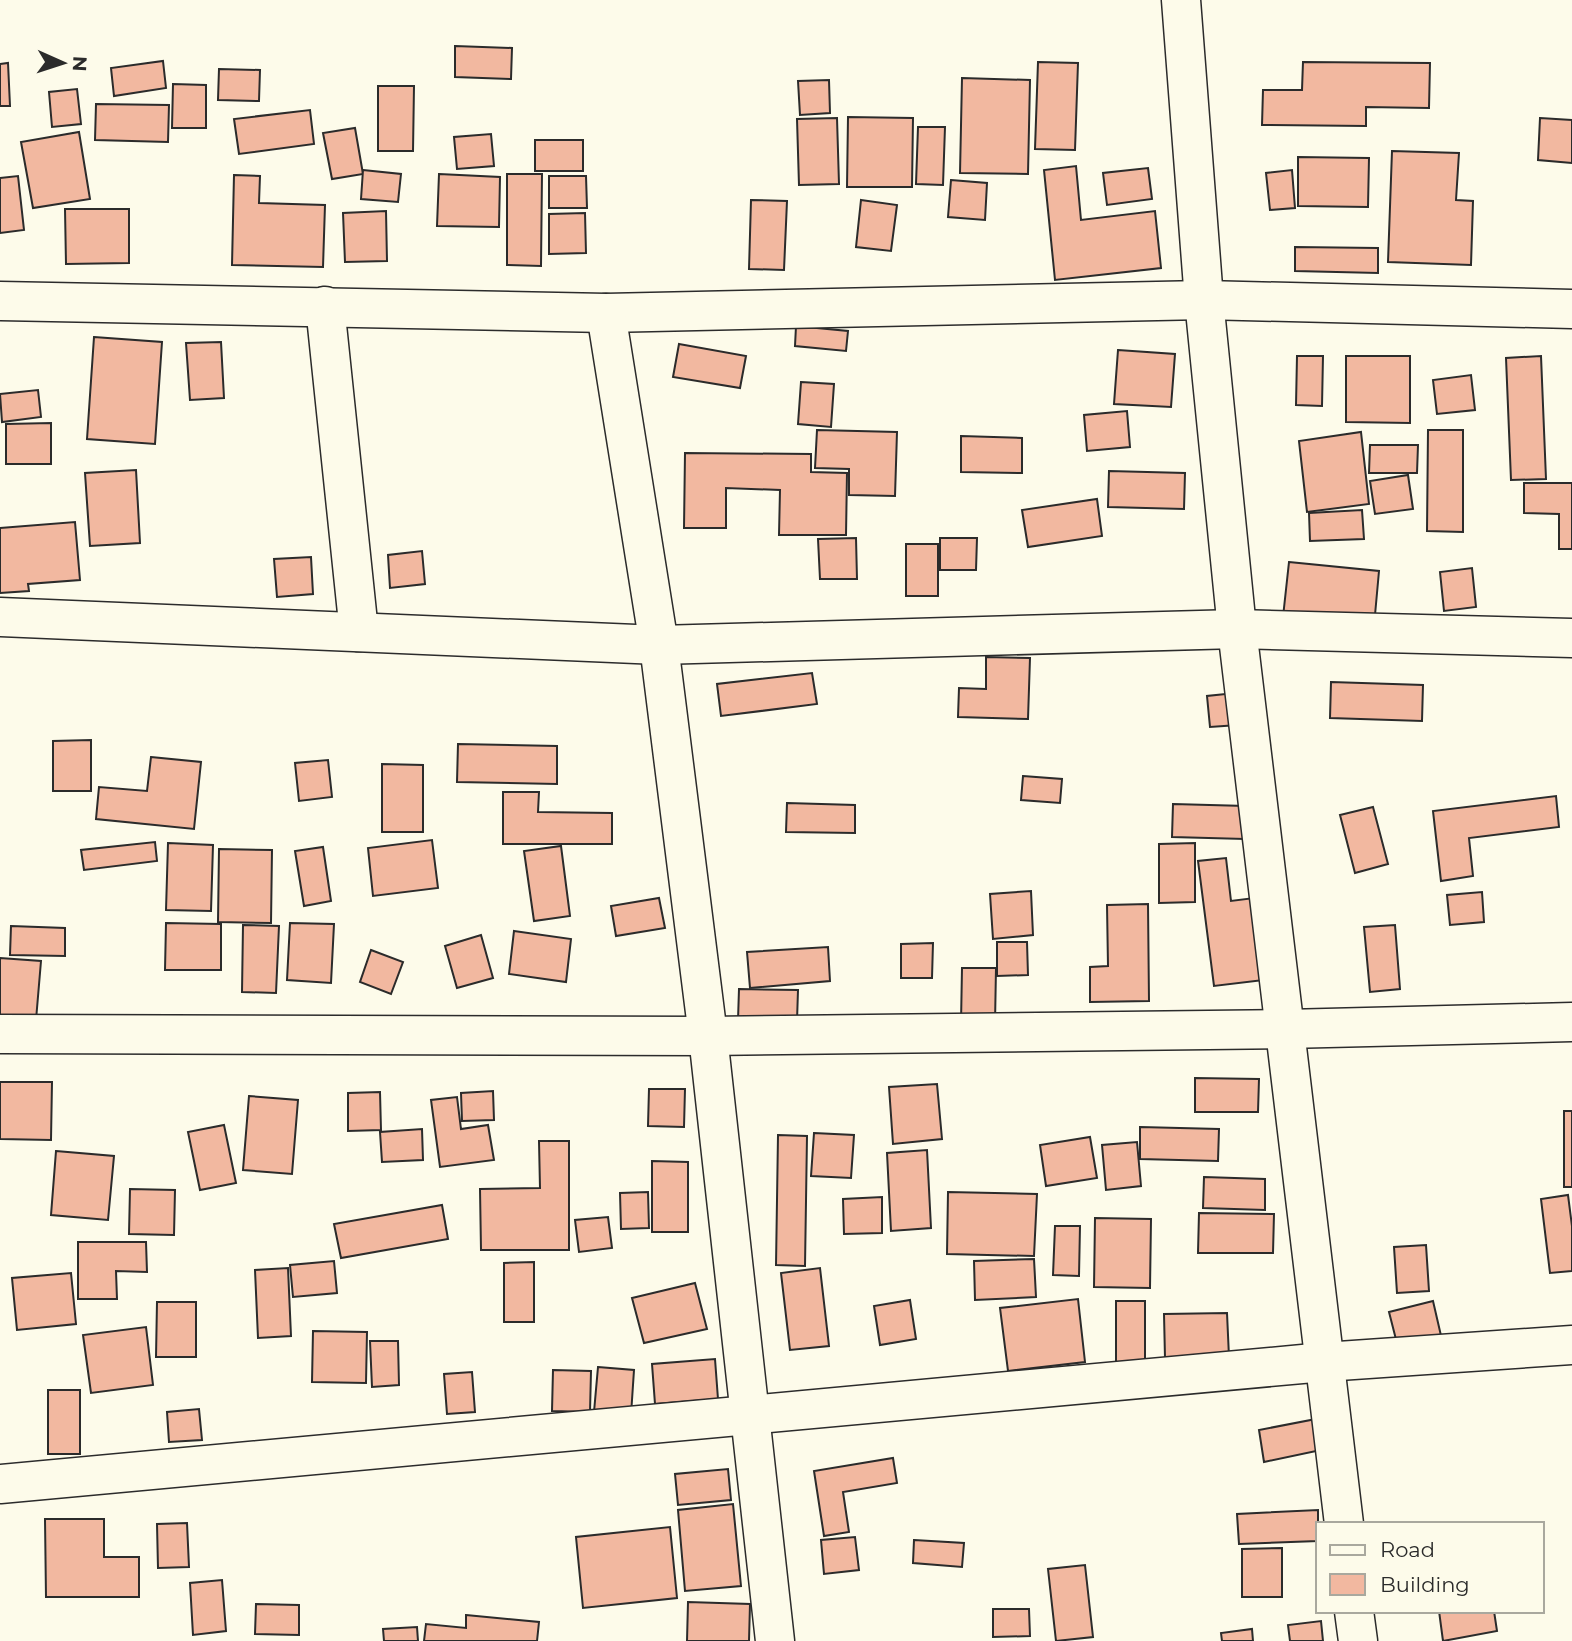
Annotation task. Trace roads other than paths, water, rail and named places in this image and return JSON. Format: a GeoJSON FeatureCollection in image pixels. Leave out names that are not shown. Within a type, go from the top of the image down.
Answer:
{"type":"FeatureCollection","features":[{"type":"Feature","properties":{"kind":"street"},"geometry":{"type":"LineString","coordinates":[[1181,0],[1204,300],[1237,629],[1344,1522]]}},
{"type":"Feature","properties":{"kind":"street"},"geometry":{"type":"LineString","coordinates":[[0,301],[607,313],[1204,300],[1572,309]]}},
{"type":"Feature","properties":{"kind":"street"},"geometry":{"type":"LineString","coordinates":[[325,306],[359,632]]}},
{"type":"Feature","properties":{"kind":"street"},"geometry":{"type":"LineString","coordinates":[[607,313],[659,645],[708,1036],[775,1641]]}},
{"type":"Feature","properties":{"kind":"street"},"geometry":{"type":"LineString","coordinates":[[0,617],[659,645],[1237,629],[1572,638]]}},
{"type":"Feature","properties":{"kind":"street"},"geometry":{"type":"LineString","coordinates":[[0,1034],[708,1036],[1286,1029],[1572,1022]]}},
{"type":"Feature","properties":{"kind":"street"},"geometry":{"type":"LineString","coordinates":[[0,1484],[1324,1362],[1572,1345]]}},
{"type":"Feature","properties":{"kind":"street"},"geometry":{"type":"LineString","coordinates":[[1354,1613],[1358,1641]]}}]}
